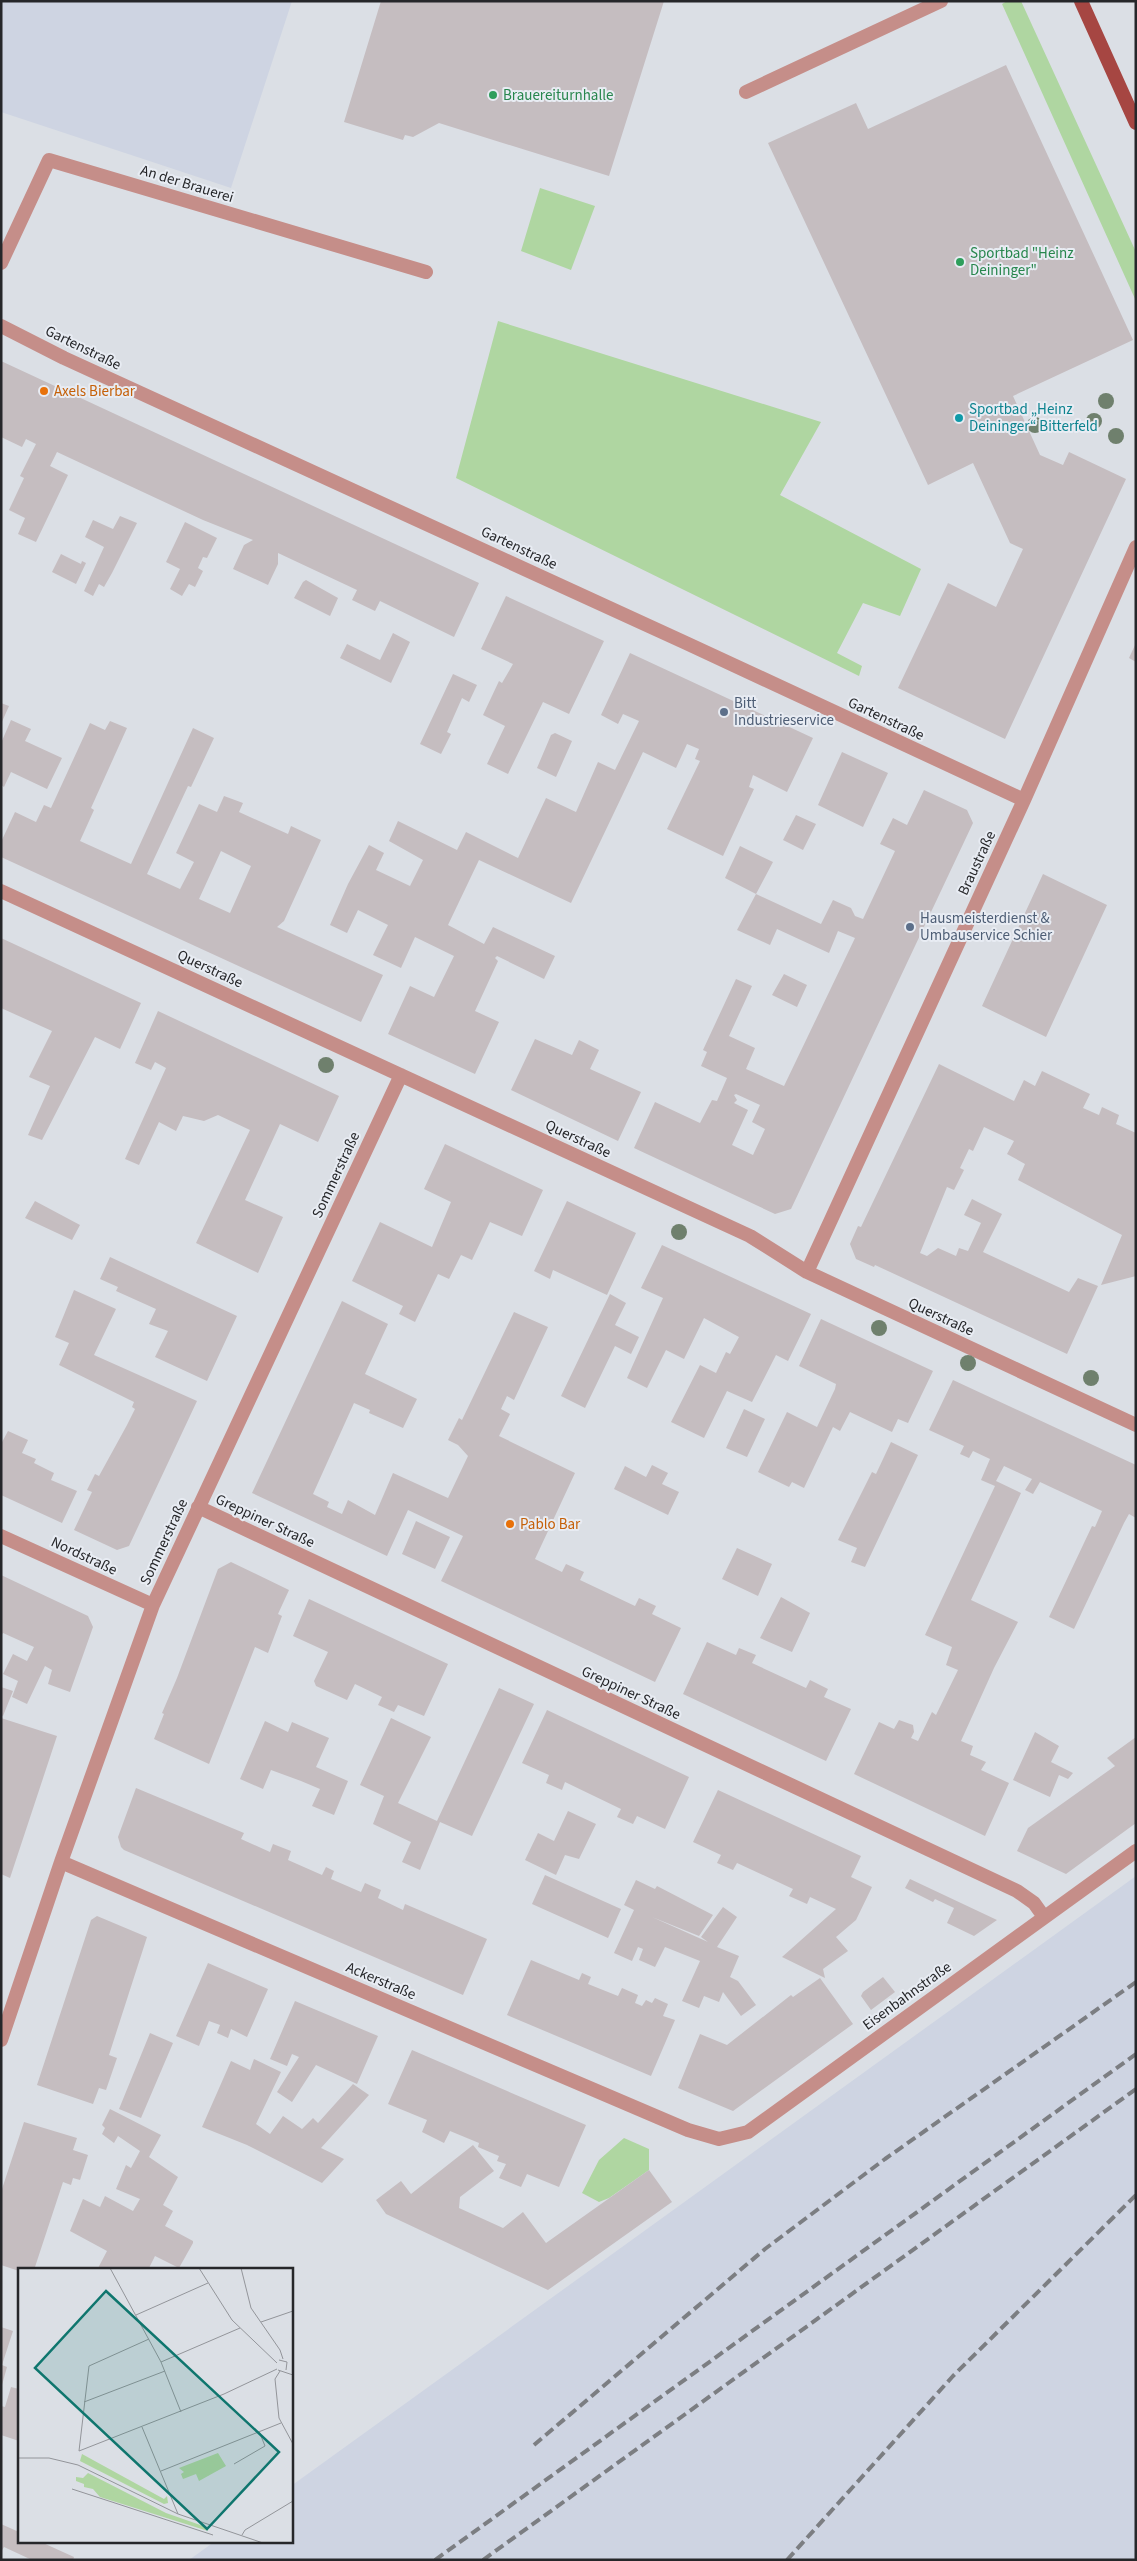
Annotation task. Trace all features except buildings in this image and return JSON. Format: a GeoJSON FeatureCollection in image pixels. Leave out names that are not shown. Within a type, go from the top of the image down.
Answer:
{"type":"FeatureCollection","features":[{"type":"Feature","properties":{"kind":"main road"},"geometry":{"type":"LineString","coordinates":[[1081,1],[1136,123]]}},
{"type":"Feature","properties":{"kind":"street"},"geometry":{"type":"LineString","coordinates":[[746,92],[942,1]]}},
{"type":"Feature","properties":{"kind":"street","name":"An der Brauerei"},"geometry":{"type":"LineString","coordinates":[[1,263],[49,160],[426,272]]}},
{"type":"Feature","properties":{"kind":"street","name":"Gartenstraße"},"geometry":{"type":"LineString","coordinates":[[1,326],[64,358],[1024,800]]}},
{"type":"Feature","properties":{"kind":"street","name":"Braustraße"},"geometry":{"type":"LineString","coordinates":[[807,1272],[1024,800],[1136,547]]}},
{"type":"Feature","properties":{"kind":"street","name":"Querstraße"},"geometry":{"type":"LineString","coordinates":[[1,891],[750,1236],[807,1272],[1136,1425]]}},
{"type":"Feature","properties":{"kind":"street","name":"Sommerstraße"},"geometry":{"type":"LineString","coordinates":[[1,2040],[61,1862],[153,1605],[401,1075]]}},
{"type":"Feature","properties":{"kind":"street","name":"Greppiner Straße"},"geometry":{"type":"LineString","coordinates":[[198,1508],[1017,1891],[1034,1903],[1044,1917]]}},
{"type":"Feature","properties":{"kind":"street","name":"Nordstraße"},"geometry":{"type":"LineString","coordinates":[[1,1536],[153,1605]]}},
{"type":"Feature","properties":{"kind":"street","name":"Eisenbahnstraße"},"geometry":{"type":"LineString","coordinates":[[688,2130],[719,2139],[748,2132],[1136,1851]]}},
{"type":"Feature","properties":{"kind":"street","name":"Ackerstraße"},"geometry":{"type":"LineString","coordinates":[[61,1862],[688,2130]]}},
{"type":"Feature","properties":{"kind":"shaded area"},"geometry":{"type":"Polygon","coordinates":[[[1,1],[292,1],[231,188],[1,112],[1,1]]]}},
{"type":"Feature","properties":{"kind":"shaded area"},"geometry":{"type":"Polygon","coordinates":[[[1136,1876],[1136,2560],[189,2560],[211,2544],[292,2544],[292,2485],[1136,1876]]]}},
{"type":"Feature","properties":{"kind":"green space"},"geometry":{"type":"Polygon","coordinates":[[[1007,1],[1021,1],[1136,252],[1136,301],[1002,4],[1007,1]]]}},
{"type":"Feature","properties":{"kind":"green space"},"geometry":{"type":"Polygon","coordinates":[[[540,188],[595,206],[571,270],[521,251],[540,188]]]}},
{"type":"Feature","properties":{"kind":"green space"},"geometry":{"type":"Polygon","coordinates":[[[498,321],[821,422],[780,495],[921,569],[900,616],[863,603],[837,653],[862,666],[859,676],[456,478],[498,321]]]}},
{"type":"Feature","properties":{"kind":"green space"},"geometry":{"type":"Polygon","coordinates":[[[624,2138],[649,2149],[649,2170],[609,2198],[599,2202],[582,2193],[599,2160],[624,2138]]]}},
{"type":"Feature","properties":{"kind":"railway"},"geometry":{"type":"LineString","coordinates":[[534,2445],[765,2249],[885,2159],[1136,1982]]}},
{"type":"Feature","properties":{"kind":"railway"},"geometry":{"type":"LineString","coordinates":[[435,2560],[1136,2054]]}},
{"type":"Feature","properties":{"kind":"railway"},"geometry":{"type":"LineString","coordinates":[[483,2560],[1136,2089]]}},
{"type":"Feature","properties":{"kind":"railway"},"geometry":{"type":"LineString","coordinates":[[787,2560],[953,2376],[1136,2195]]}},
{"type":"Feature","properties":{"kind":"place","name":"Brauereiturnhalle"},"geometry":{"type":"Point","coordinates":[493,95]}},
{"type":"Feature","properties":{"kind":"place","name":"Sportbad \"Heinz Deininger\""},"geometry":{"type":"Point","coordinates":[960,262]}},
{"type":"Feature","properties":{"kind":"place","name":"Axels Bierbar"},"geometry":{"type":"Point","coordinates":[44,391]}},
{"type":"Feature","properties":{"kind":"place","name":"Sportbad „Heinz Deininger“ Bitterfeld"},"geometry":{"type":"Point","coordinates":[959,418]}},
{"type":"Feature","properties":{"kind":"place","name":"Bitt Industrieservice"},"geometry":{"type":"Point","coordinates":[724,712]}},
{"type":"Feature","properties":{"kind":"place","name":"Hausmeisterdienst & Umbauservice Schier"},"geometry":{"type":"Point","coordinates":[910,927]}},
{"type":"Feature","properties":{"kind":"place","name":"Pablo Bar"},"geometry":{"type":"Point","coordinates":[510,1524]}}]}
